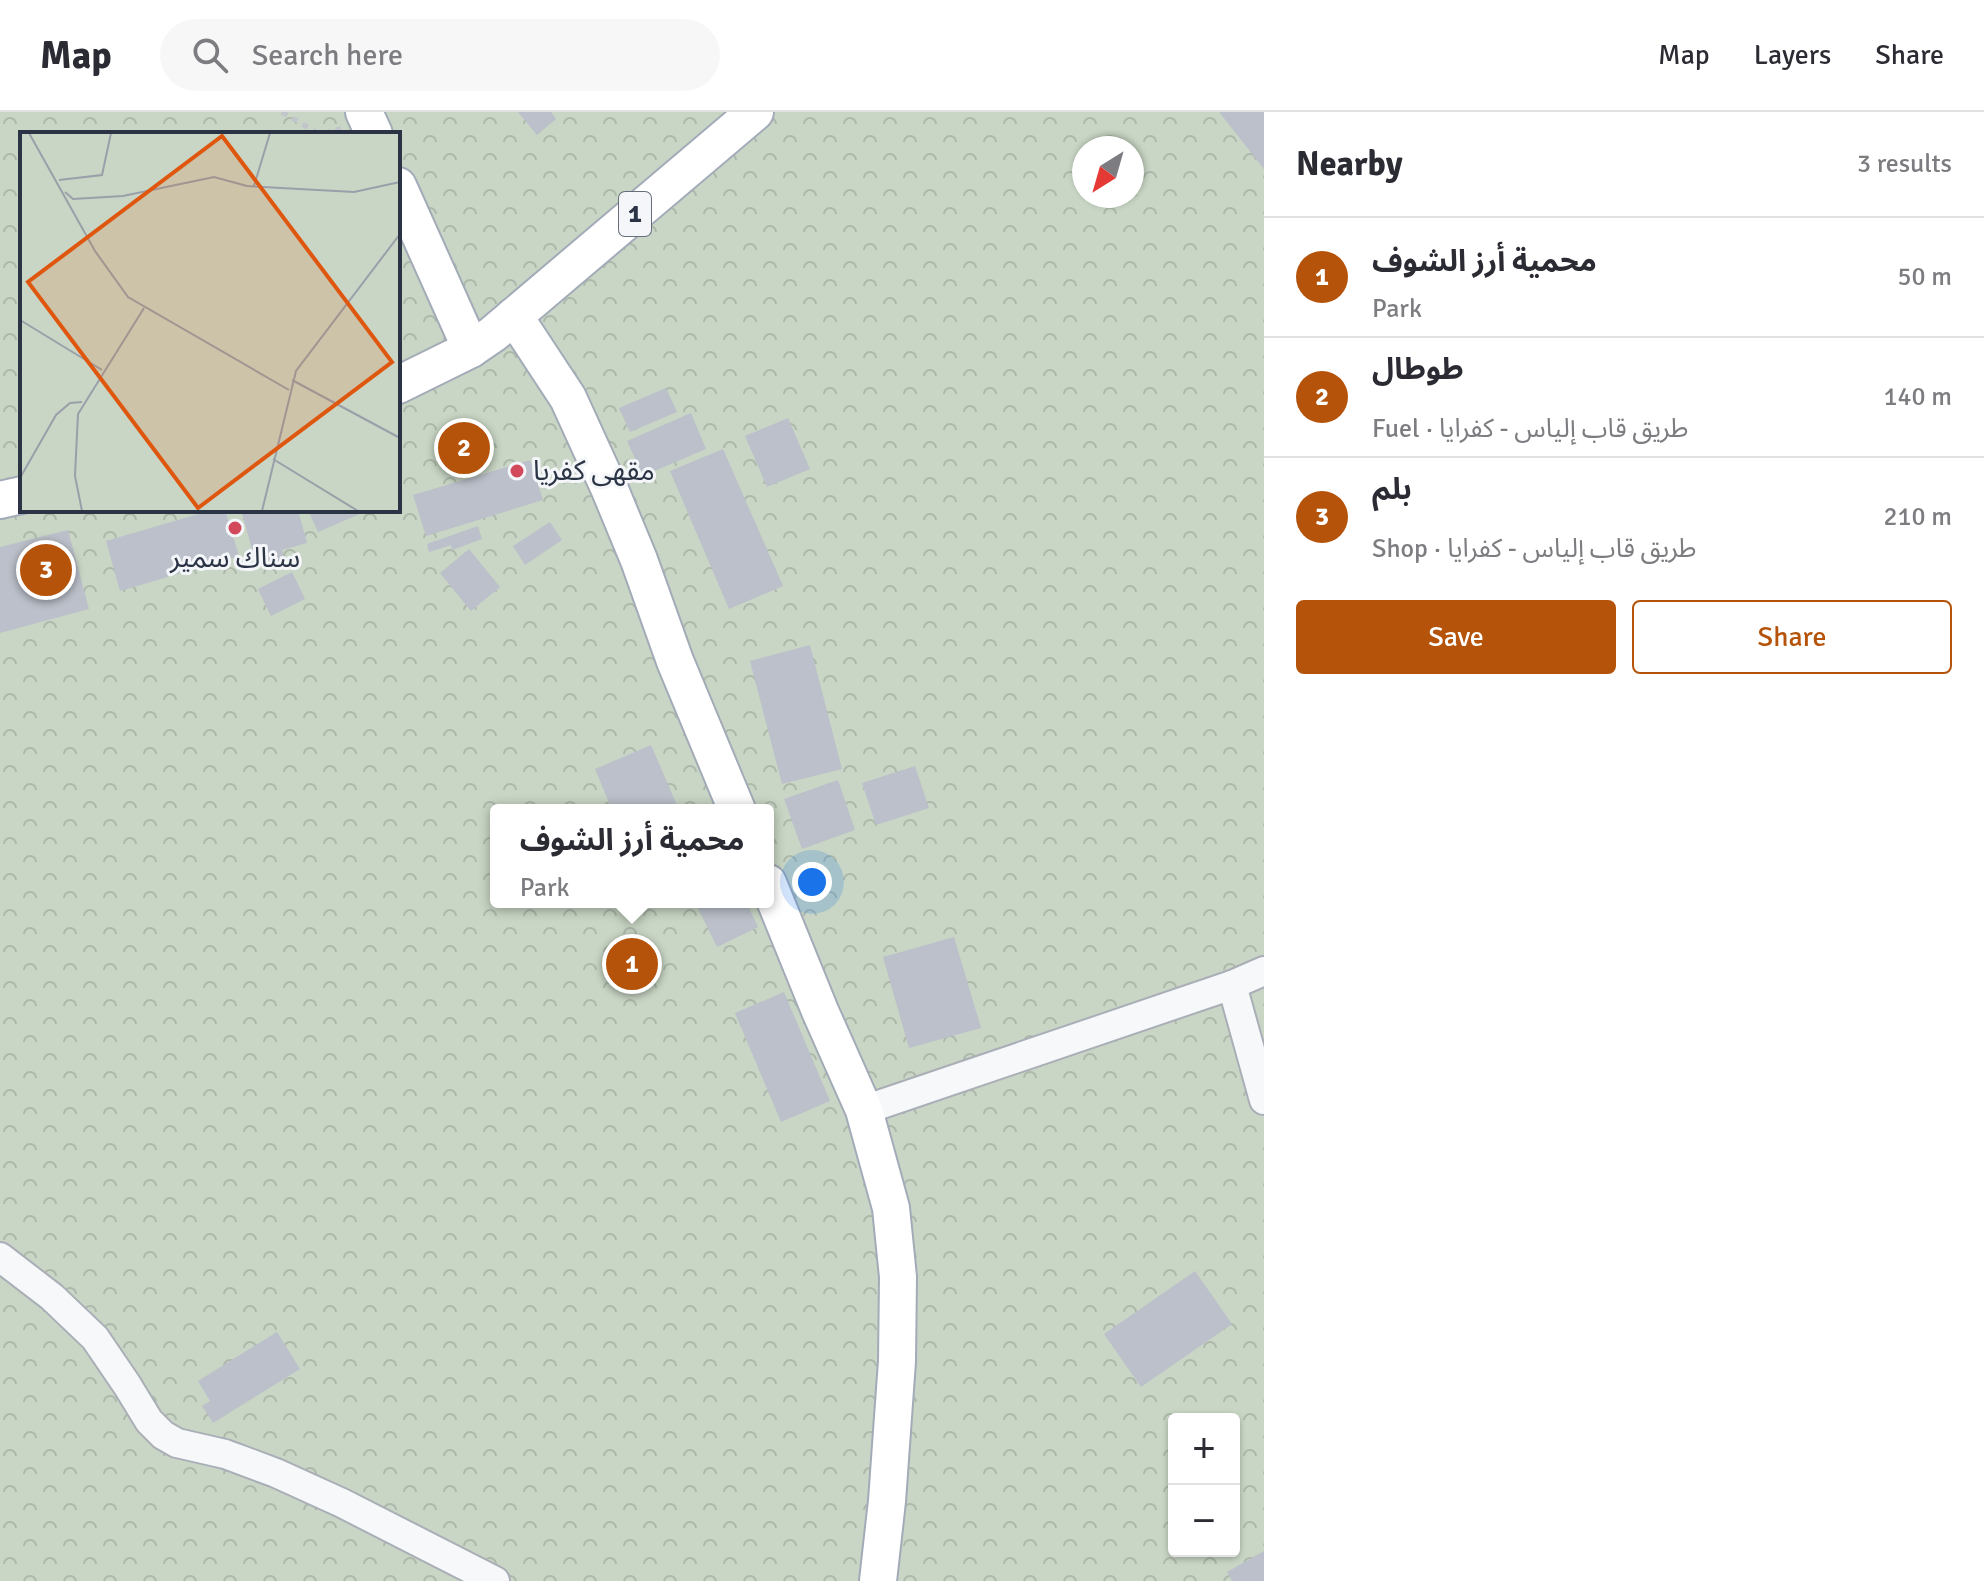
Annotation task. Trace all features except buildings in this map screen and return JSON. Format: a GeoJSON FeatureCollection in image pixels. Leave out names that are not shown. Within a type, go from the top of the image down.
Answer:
{"type":"FeatureCollection","features":[{"type":"Feature","properties":{"kind":"main road","name":"1"},"geometry":{"type":"LineString","coordinates":[[400,384],[471,349],[493,334],[755,112]]}},
{"type":"Feature","properties":{"kind":"main road"},"geometry":{"type":"LineString","coordinates":[[400,190],[471,349]]}},
{"type":"Feature","properties":{"kind":"main road"},"geometry":{"type":"LineString","coordinates":[[514,316],[568,398],[610,490],[675,661],[735,804]]}},
{"type":"Feature","properties":{"kind":"main road"},"geometry":{"type":"LineString","coordinates":[[0,500],[20,495]]}},
{"type":"Feature","properties":{"kind":"main road"},"geometry":{"type":"LineString","coordinates":[[774,898],[864,1110],[891,1208],[898,1277],[896,1376],[878,1581]]}},
{"type":"Feature","properties":{"kind":"street"},"geometry":{"type":"LineString","coordinates":[[864,1110],[1232,985],[1264,971]]}},
{"type":"Feature","properties":{"kind":"street"},"geometry":{"type":"LineString","coordinates":[[1232,985],[1264,1100]]}},
{"type":"Feature","properties":{"kind":"street"},"geometry":{"type":"LineString","coordinates":[[7,1273],[52,1297],[95,1338],[149,1421],[163,1435],[177,1443],[225,1454],[276,1473],[495,1581]]}},
{"type":"Feature","properties":{"kind":"path"},"geometry":{"type":"LineString","coordinates":[[282,112],[316,132]]}},
{"type":"Feature","properties":{"kind":"path"},"geometry":{"type":"LineString","coordinates":[[328,132],[369,123]]}},
{"type":"Feature","properties":{"kind":"green space"},"geometry":{"type":"Polygon","coordinates":[[[0,112],[1264,112],[1264,1581],[0,1581],[0,112]]]}},
{"type":"Feature","properties":{"kind":"place","name":"طوطال"},"geometry":{"type":"Point","coordinates":[464,448]}},
{"type":"Feature","properties":{"kind":"place","name":"مقهى كفريا"},"geometry":{"type":"Point","coordinates":[517,471]}},
{"type":"Feature","properties":{"kind":"place","name":"سناك سمير"},"geometry":{"type":"Point","coordinates":[235,528]}},
{"type":"Feature","properties":{"kind":"place","name":"بلم"},"geometry":{"type":"Point","coordinates":[46,570]}},
{"type":"Feature","properties":{"kind":"place","name":"محمية أرز الشوف"},"geometry":{"type":"Point","coordinates":[632,964]}}]}
